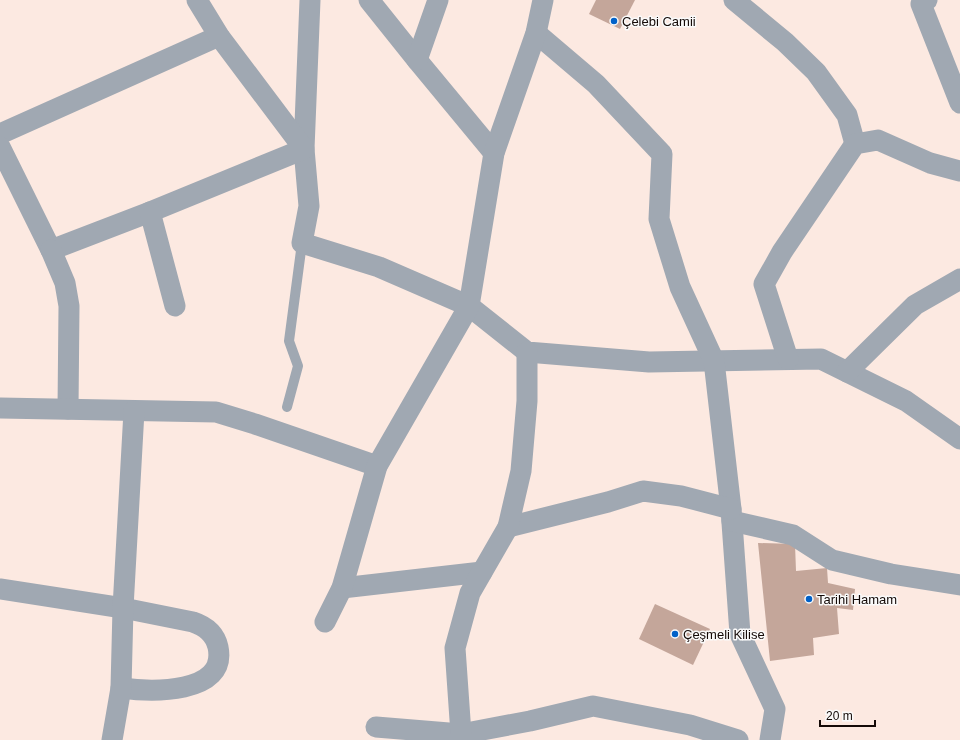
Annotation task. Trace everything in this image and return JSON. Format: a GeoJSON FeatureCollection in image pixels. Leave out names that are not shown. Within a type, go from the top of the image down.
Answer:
{"type":"FeatureCollection","features":[{"type":"Feature","properties":{"kind":"street"},"geometry":{"type":"LineString","coordinates":[[197,0],[219,36],[304,149]]}},
{"type":"Feature","properties":{"kind":"street"},"geometry":{"type":"LineString","coordinates":[[310,0],[304,149],[309,206],[302,243],[380,267],[469,306],[527,352],[649,362],[821,359],[906,401],[960,440]]}},
{"type":"Feature","properties":{"kind":"street"},"geometry":{"type":"LineString","coordinates":[[369,0],[494,153]]}},
{"type":"Feature","properties":{"kind":"street"},"geometry":{"type":"LineString","coordinates":[[417,60],[438,0]]}},
{"type":"Feature","properties":{"kind":"street"},"geometry":{"type":"LineString","coordinates":[[325,622],[342,588],[376,466],[469,306],[494,153],[536,33],[543,0]]}},
{"type":"Feature","properties":{"kind":"street"},"geometry":{"type":"LineString","coordinates":[[734,0],[786,42],[816,72],[847,115],[855,144]]}},
{"type":"Feature","properties":{"kind":"street"},"geometry":{"type":"LineString","coordinates":[[921,1],[960,103]]}},
{"type":"Feature","properties":{"kind":"street"},"geometry":{"type":"LineString","coordinates":[[536,33],[596,84],[662,154],[659,219],[680,287],[714,361],[732,515],[740,634],[775,709],[770,740]]}},
{"type":"Feature","properties":{"kind":"street"},"geometry":{"type":"LineString","coordinates":[[0,134],[219,36]]}},
{"type":"Feature","properties":{"kind":"street"},"geometry":{"type":"LineString","coordinates":[[788,360],[764,284],[782,252],[855,144],[878,140],[930,163],[960,171]]}},
{"type":"Feature","properties":{"kind":"street"},"geometry":{"type":"LineString","coordinates":[[0,147],[51,250],[64,283],[69,306],[68,409]]}},
{"type":"Feature","properties":{"kind":"street"},"geometry":{"type":"LineString","coordinates":[[51,250],[150,212],[304,149]]}},
{"type":"Feature","properties":{"kind":"street"},"geometry":{"type":"LineString","coordinates":[[150,212],[175,306]]}},
{"type":"Feature","properties":{"kind":"street"},"geometry":{"type":"LineString","coordinates":[[846,372],[915,305],[960,279]]}},
{"type":"Feature","properties":{"kind":"street"},"geometry":{"type":"LineString","coordinates":[[461,737],[455,648],[470,593],[508,527],[521,471],[527,400],[527,352]]}},
{"type":"Feature","properties":{"kind":"street"},"geometry":{"type":"LineString","coordinates":[[0,408],[216,412],[376,466]]}},
{"type":"Feature","properties":{"kind":"street"},"geometry":{"type":"LineString","coordinates":[[112,740],[121,688],[123,608],[134,411]]}},
{"type":"Feature","properties":{"kind":"street"},"geometry":{"type":"LineString","coordinates":[[508,527],[608,502],[643,491],[681,496],[732,515],[793,534],[832,560],[891,574],[960,585]]}},
{"type":"Feature","properties":{"kind":"street"},"geometry":{"type":"LineString","coordinates":[[342,588],[482,572]]}},
{"type":"Feature","properties":{"kind":"street"},"geometry":{"type":"LineString","coordinates":[[0,589],[123,608],[193,622],[202,625],[209,630],[215,638],[219,651],[217,665],[208,677],[201,681],[181,688],[166,690],[121,688]]}},
{"type":"Feature","properties":{"kind":"street"},"geometry":{"type":"LineString","coordinates":[[376,727],[461,737],[593,706],[690,725],[738,740]]}},
{"type":"Feature","properties":{"kind":"lane"},"geometry":{"type":"LineString","coordinates":[[287,407],[298,366],[289,341],[302,243]]}},
{"type":"Feature","properties":{"kind":"building","name":"Çelebi Camii"},"geometry":{"type":"Polygon","coordinates":[[[596,0],[635,0],[620,29],[589,14],[596,0]]]}},
{"type":"Feature","properties":{"kind":"building","name":"Tarihi Hamam"},"geometry":{"type":"Polygon","coordinates":[[[758,543],[795,544],[796,571],[827,568],[828,583],[855,589],[853,610],[837,608],[839,634],[813,638],[814,655],[770,661],[758,543]]]}},
{"type":"Feature","properties":{"kind":"building","name":"Çeşmeli Kilise"},"geometry":{"type":"Polygon","coordinates":[[[655,604],[710,629],[693,665],[639,639],[655,604]]]}},
{"type":"Feature","properties":{"kind":"place","name":"Çelebi Camii"},"geometry":{"type":"Point","coordinates":[614,21]}},
{"type":"Feature","properties":{"kind":"place","name":"Tarihi Hamam"},"geometry":{"type":"Point","coordinates":[809,599]}},
{"type":"Feature","properties":{"kind":"place","name":"Çeşmeli Kilise"},"geometry":{"type":"Point","coordinates":[675,634]}}]}
